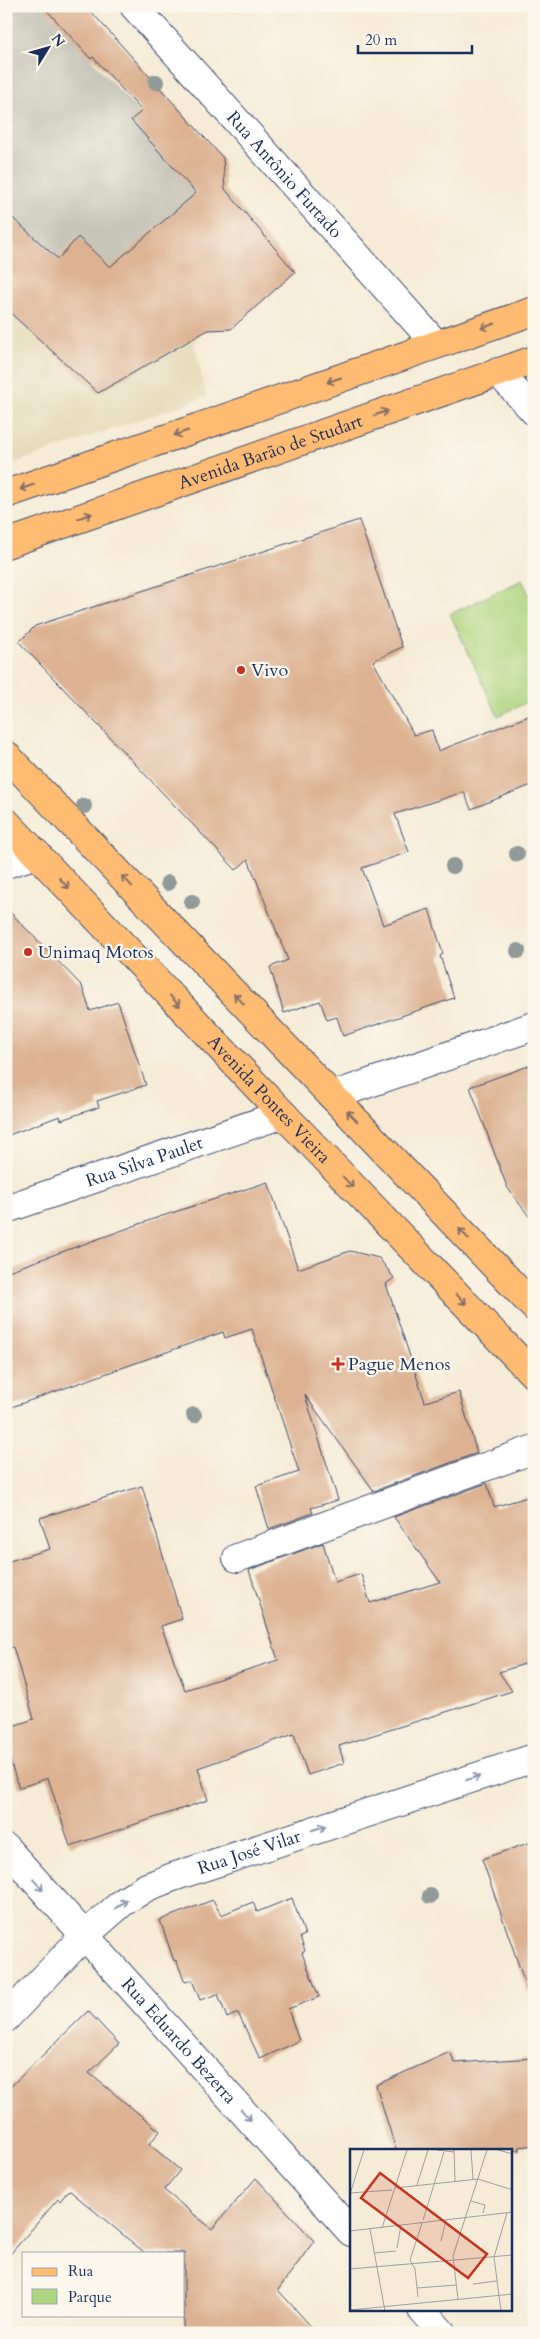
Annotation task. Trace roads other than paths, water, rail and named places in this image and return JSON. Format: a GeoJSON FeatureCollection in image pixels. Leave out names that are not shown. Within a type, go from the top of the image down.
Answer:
{"type":"FeatureCollection","features":[{"type":"Feature","properties":{"kind":"main road"},"geometry":{"type":"LineString","coordinates":[[6,494],[534,311]]}},
{"type":"Feature","properties":{"kind":"main road","name":"Avenida Barão de Studart"},"geometry":{"type":"LineString","coordinates":[[6,544],[534,360]]}},
{"type":"Feature","properties":{"kind":"main road"},"geometry":{"type":"LineString","coordinates":[[6,755],[534,1307]]}},
{"type":"Feature","properties":{"kind":"main road","name":"Avenida Pontes Vieira"},"geometry":{"type":"LineString","coordinates":[[6,822],[534,1375]]}},
{"type":"Feature","properties":{"kind":"street","name":"Rua Antônio Furtado"},"geometry":{"type":"LineString","coordinates":[[134,6],[436,344]]}},
{"type":"Feature","properties":{"kind":"street"},"geometry":{"type":"LineString","coordinates":[[498,372],[534,411]]}},
{"type":"Feature","properties":{"kind":"street"},"geometry":{"type":"LineString","coordinates":[[6,864],[37,854]]}},
{"type":"Feature","properties":{"kind":"street"},"geometry":{"type":"LineString","coordinates":[[332,1096],[534,1026]]}},
{"type":"Feature","properties":{"kind":"street","name":"Rua Silva Paulet"},"geometry":{"type":"LineString","coordinates":[[6,1209],[283,1114]]}},
{"type":"Feature","properties":{"kind":"street"},"geometry":{"type":"LineString","coordinates":[[237,1558],[534,1449]]}},
{"type":"Feature","properties":{"kind":"street","name":"Rua José Vilar"},"geometry":{"type":"LineString","coordinates":[[6,2018],[84,1936],[123,1902],[147,1887],[173,1876],[534,1758]]}},
{"type":"Feature","properties":{"kind":"street","name":"Rua Eduardo Bezerra"},"geometry":{"type":"LineString","coordinates":[[6,1848],[350,2231]]}},
{"type":"Feature","properties":{"kind":"street"},"geometry":{"type":"LineString","coordinates":[[424,2312],[442,2333]]}},
{"type":"Feature","properties":{"kind":"place","name":"Vivo"},"geometry":{"type":"Point","coordinates":[241,670]}},
{"type":"Feature","properties":{"kind":"place","name":"Unimaq Motos"},"geometry":{"type":"Point","coordinates":[28,952]}},
{"type":"Feature","properties":{"kind":"place","name":"Pague Menos"},"geometry":{"type":"Point","coordinates":[338,1364]}}]}
